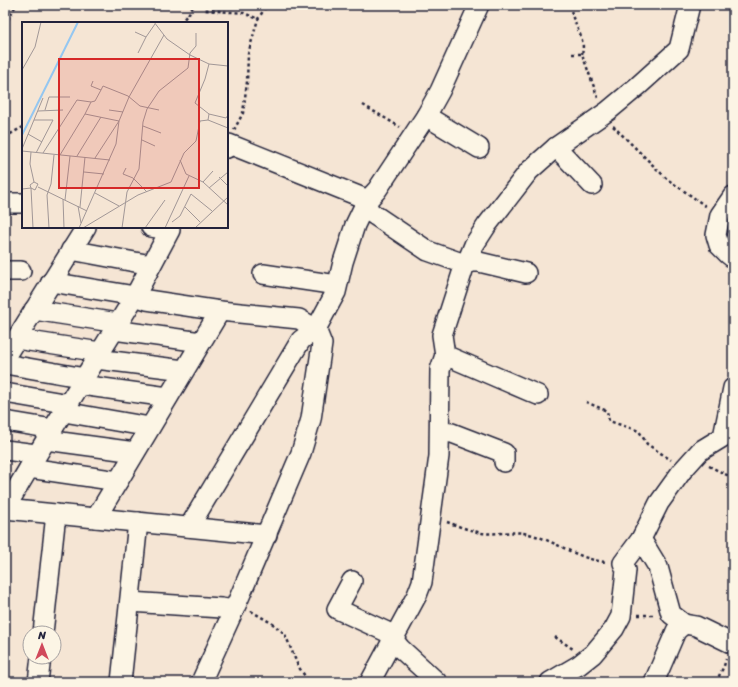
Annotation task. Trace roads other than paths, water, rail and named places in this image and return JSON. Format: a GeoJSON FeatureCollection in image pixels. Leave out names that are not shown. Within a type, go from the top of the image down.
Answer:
{"type":"FeatureCollection","features":[{"type":"Feature","properties":{"kind":"street"},"geometry":{"type":"LineString","coordinates":[[189,526],[301,340],[316,329],[336,292],[343,262],[366,202],[377,190],[426,116],[440,91],[479,5]]}},
{"type":"Feature","properties":{"kind":"street"},"geometry":{"type":"LineString","coordinates":[[370,682],[417,595],[422,582],[439,456],[440,370],[445,355],[442,335],[464,267],[474,245],[529,172],[556,147],[608,111],[679,49],[690,5]]}},
{"type":"Feature","properties":{"kind":"street"},"geometry":{"type":"LineString","coordinates":[[426,116],[479,148]]}},
{"type":"Feature","properties":{"kind":"street"},"geometry":{"type":"LineString","coordinates":[[228,146],[315,178],[361,197],[366,202],[370,212],[428,251],[459,262],[479,262],[526,273]]}},
{"type":"Feature","properties":{"kind":"street"},"geometry":{"type":"LineString","coordinates":[[556,147],[592,185]]}},
{"type":"Feature","properties":{"kind":"street"},"geometry":{"type":"LineString","coordinates":[[5,192],[22,192]]}},
{"type":"Feature","properties":{"kind":"street"},"geometry":{"type":"LineString","coordinates":[[733,196],[720,215],[716,235],[720,245],[733,258]]}},
{"type":"Feature","properties":{"kind":"street"},"geometry":{"type":"LineString","coordinates":[[5,203],[22,203]]}},
{"type":"Feature","properties":{"kind":"street"},"geometry":{"type":"LineString","coordinates":[[5,357],[85,228]]}},
{"type":"Feature","properties":{"kind":"street"},"geometry":{"type":"LineString","coordinates":[[164,228],[176,229]]}},
{"type":"Feature","properties":{"kind":"street"},"geometry":{"type":"LineString","coordinates":[[176,229],[151,265],[135,296],[83,381],[32,458],[5,509],[189,526],[267,535]]}},
{"type":"Feature","properties":{"kind":"street"},"geometry":{"type":"LineString","coordinates":[[71,250],[151,265]]}},
{"type":"Feature","properties":{"kind":"street"},"geometry":{"type":"LineString","coordinates":[[263,274],[337,285]]}},
{"type":"Feature","properties":{"kind":"street"},"geometry":{"type":"LineString","coordinates":[[51,282],[135,296],[147,300],[220,311],[299,319],[316,329],[322,344],[311,419],[301,453],[236,607],[201,682]]}},
{"type":"Feature","properties":{"kind":"street"},"geometry":{"type":"LineString","coordinates":[[34,310],[116,327],[202,342]]}},
{"type":"Feature","properties":{"kind":"street"},"geometry":{"type":"LineString","coordinates":[[96,518],[220,311]]}},
{"type":"Feature","properties":{"kind":"street"},"geometry":{"type":"LineString","coordinates":[[16,339],[184,370]]}},
{"type":"Feature","properties":{"kind":"street"},"geometry":{"type":"LineString","coordinates":[[445,355],[538,395]]}},
{"type":"Feature","properties":{"kind":"street"},"geometry":{"type":"LineString","coordinates":[[5,364],[168,397]]}},
{"type":"Feature","properties":{"kind":"street"},"geometry":{"type":"LineString","coordinates":[[550,682],[579,665],[593,654],[614,629],[621,616],[626,570],[623,563],[641,539],[659,503],[682,471],[700,451],[723,437],[733,388]]}},
{"type":"Feature","properties":{"kind":"street"},"geometry":{"type":"LineString","coordinates":[[5,393],[150,427]]}},
{"type":"Feature","properties":{"kind":"street"},"geometry":{"type":"LineString","coordinates":[[5,421],[32,458]]}},
{"type":"Feature","properties":{"kind":"street"},"geometry":{"type":"LineString","coordinates":[[440,432],[452,433],[504,453],[504,462]]}},
{"type":"Feature","properties":{"kind":"street"},"geometry":{"type":"LineString","coordinates":[[5,450],[118,480]]}},
{"type":"Feature","properties":{"kind":"street"},"geometry":{"type":"LineString","coordinates":[[32,458],[135,452]]}},
{"type":"Feature","properties":{"kind":"street"},"geometry":{"type":"LineString","coordinates":[[44,625],[56,514]]}},
{"type":"Feature","properties":{"kind":"street"},"geometry":{"type":"LineString","coordinates":[[122,682],[138,522]]}},
{"type":"Feature","properties":{"kind":"street"},"geometry":{"type":"LineString","coordinates":[[641,539],[658,567],[678,619],[676,631],[654,682]]}},
{"type":"Feature","properties":{"kind":"street"},"geometry":{"type":"LineString","coordinates":[[352,581],[337,609],[387,632],[400,648],[437,682]]}},
{"type":"Feature","properties":{"kind":"street"},"geometry":{"type":"LineString","coordinates":[[130,602],[221,608],[236,607]]}},
{"type":"Feature","properties":{"kind":"street"},"geometry":{"type":"LineString","coordinates":[[678,619],[696,626],[732,644]]}},
{"type":"Feature","properties":{"kind":"street"},"geometry":{"type":"LineString","coordinates":[[38,682],[40,665]]}}]}
